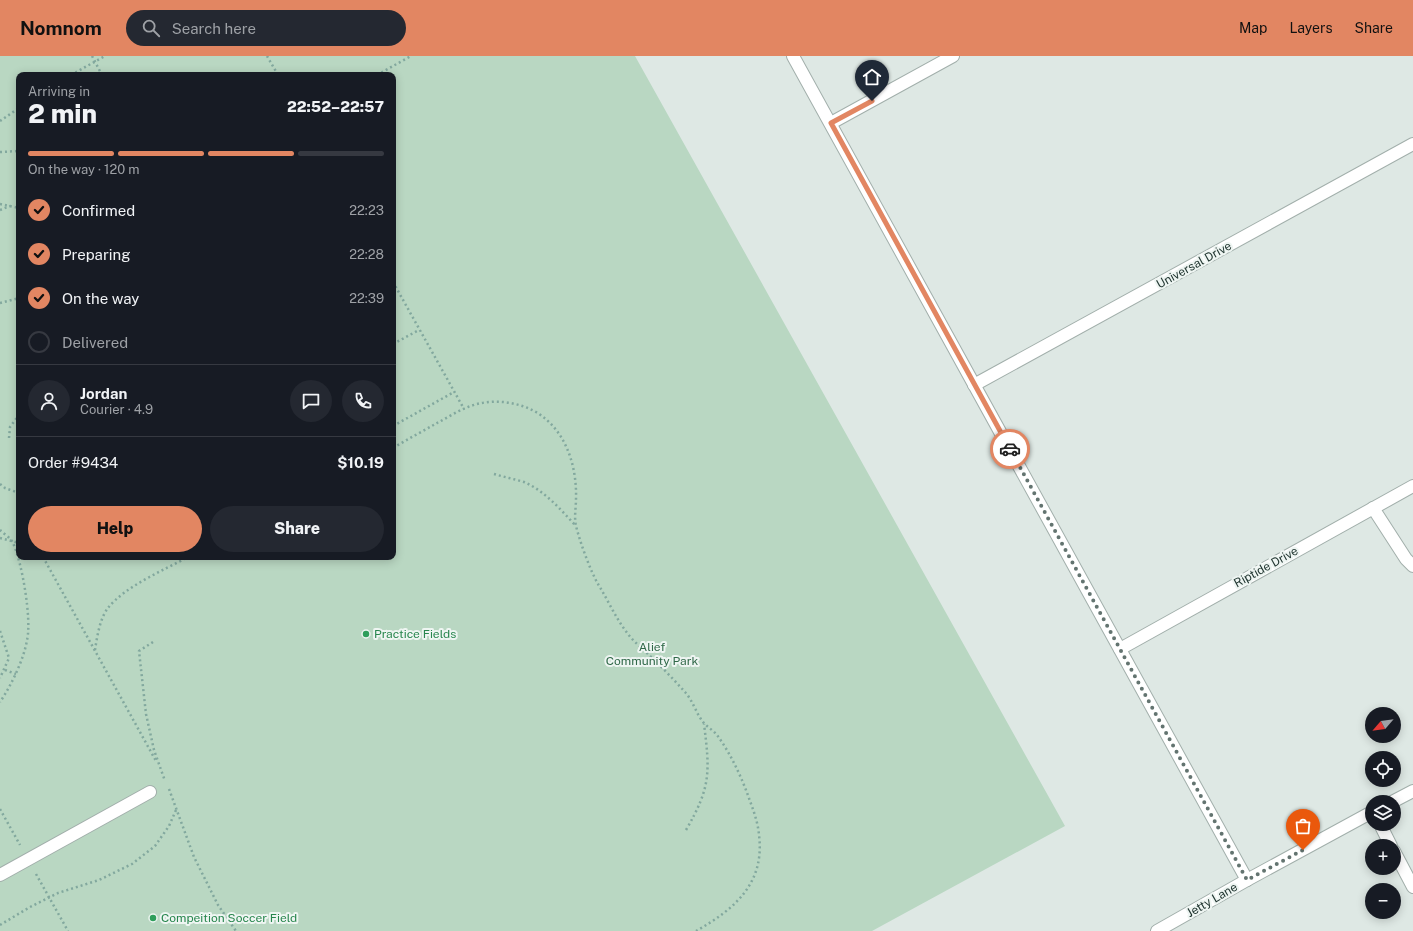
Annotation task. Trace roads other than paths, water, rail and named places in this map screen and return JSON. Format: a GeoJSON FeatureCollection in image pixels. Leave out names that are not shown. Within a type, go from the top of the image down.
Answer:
{"type":"FeatureCollection","features":[{"type":"Feature","properties":{"kind":"street"},"geometry":{"type":"LineString","coordinates":[[793,56],[1247,880]]}},
{"type":"Feature","properties":{"kind":"street"},"geometry":{"type":"LineString","coordinates":[[831,123],[953,56]]}},
{"type":"Feature","properties":{"kind":"street","name":"Universal Drive"},"geometry":{"type":"LineString","coordinates":[[974,385],[1413,144]]}},
{"type":"Feature","properties":{"kind":"street","name":"Riptide Drive"},"geometry":{"type":"LineString","coordinates":[[1120,649],[1413,486]]}},
{"type":"Feature","properties":{"kind":"street"},"geometry":{"type":"LineString","coordinates":[[1373,508],[1406,559],[1413,566]]}},
{"type":"Feature","properties":{"kind":"street"},"geometry":{"type":"LineString","coordinates":[[1401,797],[1413,791]]}},
{"type":"Feature","properties":{"kind":"street"},"geometry":{"type":"LineString","coordinates":[[0,875],[150,792]]}},
{"type":"Feature","properties":{"kind":"street","name":"Jetty Lane"},"geometry":{"type":"LineString","coordinates":[[1157,931],[1365,816]]}},
{"type":"Feature","properties":{"kind":"street"},"geometry":{"type":"LineString","coordinates":[[1401,864],[1413,887]]}},
{"type":"Feature","properties":{"kind":"place","name":"Practice Fields"},"geometry":{"type":"Point","coordinates":[366,634]}},
{"type":"Feature","properties":{"kind":"place","name":"Compeition Soccer Field"},"geometry":{"type":"Point","coordinates":[153,918]}},
{"type":"Feature","properties":{"kind":"park label","name":"Alief Community Park"},"geometry":{"type":"Point","coordinates":[652,654]}}]}
